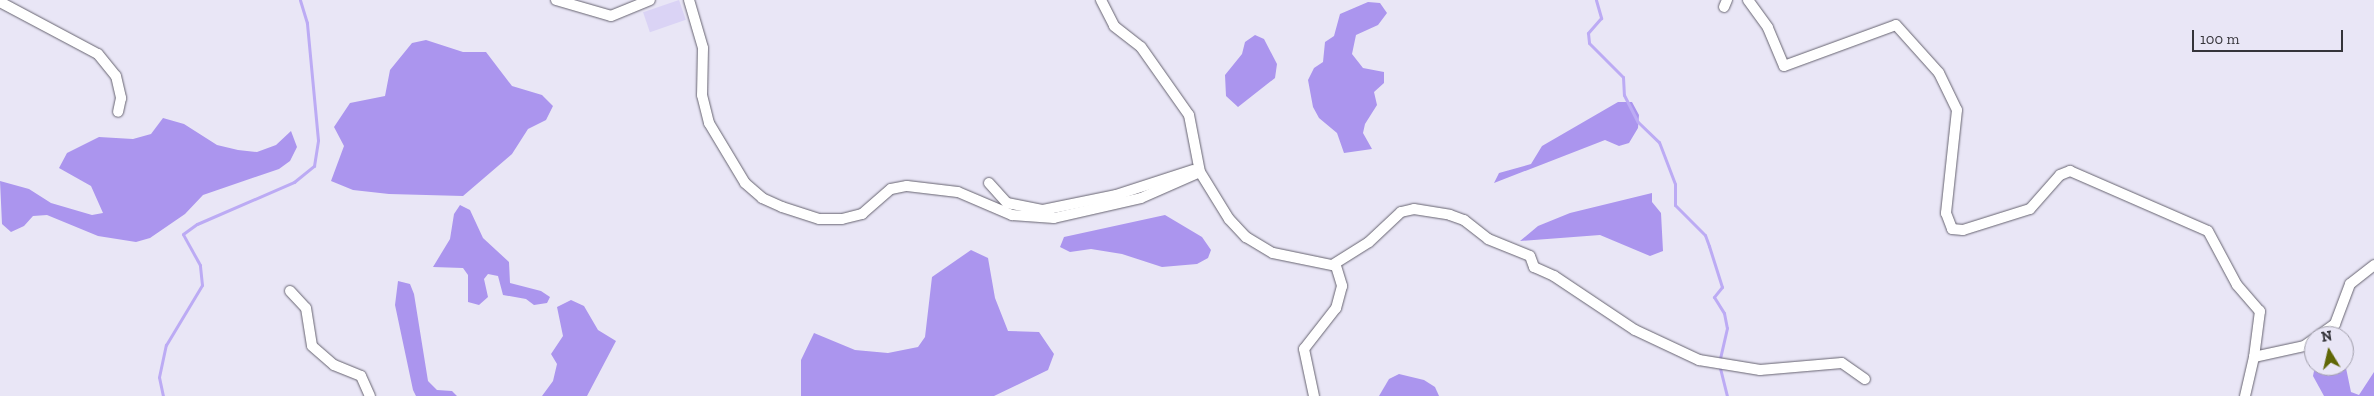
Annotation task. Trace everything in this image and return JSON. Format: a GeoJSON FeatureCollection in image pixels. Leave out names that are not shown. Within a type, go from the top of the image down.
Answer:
{"type":"FeatureCollection","features":[{"type":"Feature","properties":{"kind":"street"},"geometry":{"type":"LineString","coordinates":[[556,0],[611,16],[650,0]]}},
{"type":"Feature","properties":{"kind":"street"},"geometry":{"type":"LineString","coordinates":[[689,0],[703,48],[702,95],[709,123],[745,183],[762,198],[820,220],[842,219],[862,214],[891,188],[907,186],[958,192],[1012,215],[1054,218],[1142,198],[1199,170]]}},
{"type":"Feature","properties":{"kind":"street"},"geometry":{"type":"LineString","coordinates":[[1101,0],[1114,26],[1142,47],[1189,114],[1199,170],[1229,219],[1255,244],[1287,258],[1334,264],[1369,242],[1401,212],[1422,210],[1459,218],[1488,239],[1530,256],[1534,267],[1554,276],[1635,330],[1699,360],[1774,370],[1842,363],[1865,379]]}},
{"type":"Feature","properties":{"kind":"street"},"geometry":{"type":"LineString","coordinates":[[1748,0],[1768,28],[1784,66],[1896,25],[1939,73],[1952,94],[1958,124],[1946,214],[1952,229],[1963,230],[2030,210],[2067,171],[2208,231],[2237,285],[2260,311],[2254,356],[2245,396]]}},
{"type":"Feature","properties":{"kind":"street"},"geometry":{"type":"LineString","coordinates":[[0,2],[98,54],[116,76],[120,98],[118,112]]}},
{"type":"Feature","properties":{"kind":"street"},"geometry":{"type":"LineString","coordinates":[[989,183],[1007,203],[1043,210],[1116,195],[1199,170]]}},
{"type":"Feature","properties":{"kind":"street"},"geometry":{"type":"LineString","coordinates":[[1314,396],[1304,349],[1340,298],[1342,276],[1334,264]]}},
{"type":"Feature","properties":{"kind":"street"},"geometry":{"type":"LineString","coordinates":[[2332,326],[2335,324],[2350,284],[2374,265]]}},
{"type":"Feature","properties":{"kind":"street"},"geometry":{"type":"LineString","coordinates":[[290,291],[306,308],[312,346],[334,365],[361,376],[370,396]]}},
{"type":"Feature","properties":{"kind":"street"},"geometry":{"type":"LineString","coordinates":[[2254,356],[2304,346]]}},
{"type":"Feature","properties":{"kind":"shaded area"},"geometry":{"type":"Polygon","coordinates":[[[679,0],[686,20],[650,32],[643,12],[679,0]]]}},
{"type":"Feature","properties":{"kind":"shaded area"},"geometry":{"type":"Polygon","coordinates":[[[1368,2],[1380,3],[1387,13],[1378,25],[1356,35],[1352,54],[1363,68],[1384,72],[1384,83],[1374,92],[1377,105],[1365,124],[1363,133],[1372,149],[1344,153],[1337,133],[1319,118],[1313,107],[1308,80],[1314,68],[1323,62],[1325,42],[1334,36],[1340,14],[1368,2]]]}},
{"type":"Feature","properties":{"kind":"shaded area"},"geometry":{"type":"Polygon","coordinates":[[[1255,35],[1264,39],[1277,64],[1275,78],[1238,107],[1226,96],[1225,75],[1242,54],[1245,42],[1255,35]]]}},
{"type":"Feature","properties":{"kind":"shaded area"},"geometry":{"type":"Polygon","coordinates":[[[426,40],[463,52],[486,52],[512,86],[542,95],[553,106],[546,120],[528,129],[512,154],[463,196],[389,194],[353,190],[331,181],[344,146],[334,127],[350,103],[385,96],[390,70],[412,43],[426,40]]]}},
{"type":"Feature","properties":{"kind":"shaded area"},"geometry":{"type":"Polygon","coordinates":[[[1618,102],[1632,102],[1639,115],[1638,128],[1629,143],[1619,146],[1605,140],[1494,183],[1499,173],[1531,164],[1542,146],[1618,102]]]}},
{"type":"Feature","properties":{"kind":"shaded area"},"geometry":{"type":"Polygon","coordinates":[[[163,118],[184,124],[217,145],[238,150],[257,152],[276,145],[291,131],[297,147],[290,161],[279,169],[203,195],[185,214],[150,238],[136,242],[98,236],[47,215],[33,216],[24,226],[11,232],[2,224],[0,181],[29,189],[51,203],[92,215],[103,213],[91,186],[59,168],[67,153],[99,137],[133,139],[151,134],[163,118]]]}},
{"type":"Feature","properties":{"kind":"shaded area"},"geometry":{"type":"Polygon","coordinates":[[[1652,193],[1652,202],[1661,213],[1663,251],[1650,256],[1600,235],[1520,241],[1538,226],[1570,213],[1652,193]]]}},
{"type":"Feature","properties":{"kind":"shaded area"},"geometry":{"type":"Polygon","coordinates":[[[460,205],[470,210],[483,238],[509,262],[510,283],[541,291],[550,297],[547,303],[534,305],[526,299],[503,295],[498,276],[488,274],[484,279],[488,297],[479,305],[468,302],[468,275],[463,268],[433,267],[450,239],[454,214],[460,205]]]}},
{"type":"Feature","properties":{"kind":"shaded area"},"geometry":{"type":"Polygon","coordinates":[[[1165,215],[1202,237],[1211,250],[1208,258],[1197,264],[1162,267],[1122,254],[1091,249],[1070,252],[1060,247],[1064,237],[1165,215]]]}},
{"type":"Feature","properties":{"kind":"shaded area"},"geometry":{"type":"Polygon","coordinates":[[[971,250],[988,258],[995,298],[1008,331],[1039,332],[1054,354],[1048,370],[994,396],[801,396],[801,360],[814,333],[855,350],[888,353],[918,347],[925,337],[932,277],[971,250]]]}},
{"type":"Feature","properties":{"kind":"shaded area"},"geometry":{"type":"Polygon","coordinates":[[[398,281],[410,284],[414,294],[428,381],[437,390],[452,391],[457,396],[416,396],[413,390],[395,305],[398,281]]]}},
{"type":"Feature","properties":{"kind":"shaded area"},"geometry":{"type":"Polygon","coordinates":[[[571,300],[584,306],[598,330],[616,341],[587,396],[542,396],[553,381],[557,364],[551,354],[563,336],[557,307],[571,300]]]}},
{"type":"Feature","properties":{"kind":"shaded area"},"geometry":{"type":"Polygon","coordinates":[[[2374,372],[2374,396],[2324,396],[2313,376],[2348,376],[2351,392],[2359,395],[2374,372]]]}},
{"type":"Feature","properties":{"kind":"shaded area"},"geometry":{"type":"Polygon","coordinates":[[[1399,374],[1424,380],[1435,387],[1439,396],[1379,396],[1389,379],[1399,374]]]}},
{"type":"Feature","properties":{"kind":"waterway"},"geometry":{"type":"LineString","coordinates":[[163,396],[159,377],[166,345],[202,285],[200,265],[183,234],[197,224],[294,182],[314,166],[318,140],[307,23],[300,0]]}},
{"type":"Feature","properties":{"kind":"waterway"},"geometry":{"type":"LineString","coordinates":[[1596,0],[1601,18],[1588,33],[1589,43],[1623,77],[1624,95],[1638,122],[1659,142],[1675,184],[1675,205],[1705,235],[1709,246],[1722,287],[1714,297],[1724,313],[1727,328],[1719,364],[1727,396]]}}]}
